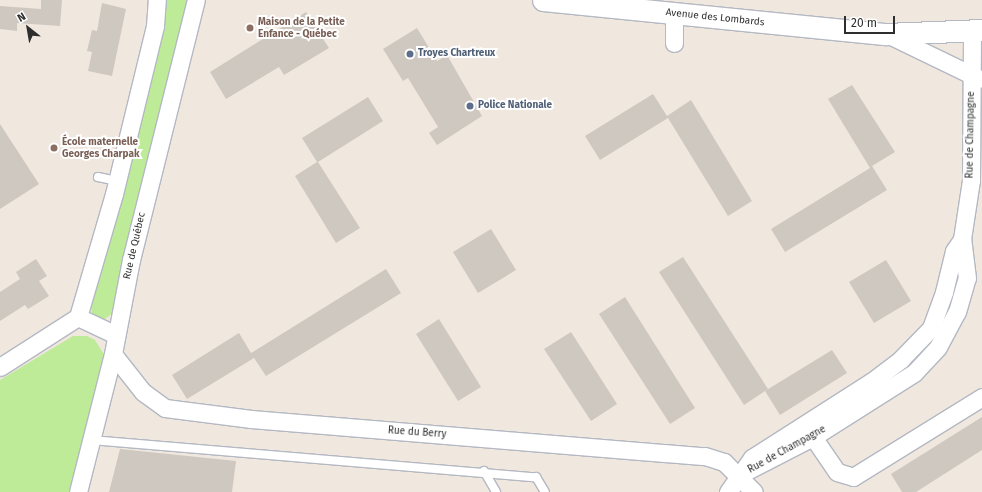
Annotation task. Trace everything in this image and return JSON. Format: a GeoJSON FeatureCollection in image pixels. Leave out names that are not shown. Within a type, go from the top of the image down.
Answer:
{"type":"FeatureCollection","features":[{"type":"Feature","properties":{"kind":"street"},"geometry":{"type":"LineString","coordinates":[[0,367],[78,317],[117,181],[155,26],[157,0]]}},
{"type":"Feature","properties":{"kind":"street","name":"Rue de Québec"},"geometry":{"type":"LineString","coordinates":[[78,492],[113,354],[131,260],[196,0]]}},
{"type":"Feature","properties":{"kind":"street","name":"Avenue des Lombards"},"geometry":{"type":"LineString","coordinates":[[543,0],[649,5],[674,14],[886,34],[977,30]]}},
{"type":"Feature","properties":{"kind":"street"},"geometry":{"type":"LineString","coordinates":[[674,14],[674,43]]}},
{"type":"Feature","properties":{"kind":"street","name":"Rue de Champagne"},"geometry":{"type":"LineString","coordinates":[[739,475],[813,437],[914,373],[938,348],[957,312],[967,278],[962,239],[976,179],[977,30]]}},
{"type":"Feature","properties":{"kind":"street","name":"Avenue des Lombards"},"geometry":{"type":"LineString","coordinates":[[886,34],[977,78]]}},
{"type":"Feature","properties":{"kind":"street"},"geometry":{"type":"LineString","coordinates":[[976,179],[982,198]]}},
{"type":"Feature","properties":{"kind":"street","name":"Rue de Champagne"},"geometry":{"type":"LineString","coordinates":[[739,475],[752,458],[860,390],[901,359],[926,333],[944,292],[954,251],[962,239]]}},
{"type":"Feature","properties":{"kind":"street"},"geometry":{"type":"LineString","coordinates":[[78,317],[116,335]]}},
{"type":"Feature","properties":{"kind":"street","name":"Rue du Berry"},"geometry":{"type":"LineString","coordinates":[[113,354],[143,392],[165,408],[258,420],[705,456],[724,462],[739,475],[754,492]]}},
{"type":"Feature","properties":{"kind":"street"},"geometry":{"type":"LineString","coordinates":[[813,437],[837,472],[853,477],[982,397]]}},
{"type":"Feature","properties":{"kind":"street"},"geometry":{"type":"LineString","coordinates":[[728,492],[739,475]]}},
{"type":"Feature","properties":{"kind":"lane"},"geometry":{"type":"LineString","coordinates":[[98,177],[117,181]]}},
{"type":"Feature","properties":{"kind":"lane"},"geometry":{"type":"LineString","coordinates":[[91,440],[484,471],[536,477],[545,492]]}},
{"type":"Feature","properties":{"kind":"lane"},"geometry":{"type":"LineString","coordinates":[[484,471],[496,492]]}},
{"type":"Feature","properties":{"kind":"green space"},"geometry":{"type":"Polygon","coordinates":[[[167,0],[188,0],[113,313],[102,321],[92,316],[91,304],[167,0]]]}},
{"type":"Feature","properties":{"kind":"green space"},"geometry":{"type":"Polygon","coordinates":[[[73,336],[87,336],[95,340],[105,356],[72,492],[0,492],[0,380],[73,336]]]}},
{"type":"Feature","properties":{"kind":"building"},"geometry":{"type":"Polygon","coordinates":[[[41,0],[62,0],[60,26],[17,23],[17,31],[0,29],[0,6],[41,9],[41,0]]]}},
{"type":"Feature","properties":{"kind":"building"},"geometry":{"type":"Polygon","coordinates":[[[102,3],[126,9],[112,76],[88,71],[92,52],[87,51],[92,30],[97,31],[102,3]]]}},
{"type":"Feature","properties":{"kind":"building"},"geometry":{"type":"Polygon","coordinates":[[[306,12],[329,48],[284,75],[279,67],[226,99],[210,72],[306,12]]]}},
{"type":"Feature","properties":{"kind":"building"},"geometry":{"type":"Polygon","coordinates":[[[417,28],[437,61],[447,55],[482,116],[437,145],[429,133],[438,127],[408,78],[403,81],[383,49],[417,28]]]}},
{"type":"Feature","properties":{"kind":"building"},"geometry":{"type":"Polygon","coordinates":[[[852,85],[895,152],[872,166],[887,190],[785,252],[771,229],[870,168],[828,99],[852,85]]]}},
{"type":"Feature","properties":{"kind":"building"},"geometry":{"type":"Polygon","coordinates":[[[653,94],[667,116],[691,100],[752,201],[728,216],[668,118],[600,160],[585,136],[653,94]]]}},
{"type":"Feature","properties":{"kind":"building"},"geometry":{"type":"Polygon","coordinates":[[[368,97],[383,121],[318,162],[360,228],[336,243],[295,176],[317,162],[302,138],[368,97]]]}},
{"type":"Feature","properties":{"kind":"building"},"geometry":{"type":"Polygon","coordinates":[[[0,124],[39,184],[0,209],[0,124]]]}},
{"type":"Feature","properties":{"kind":"building"},"geometry":{"type":"Polygon","coordinates":[[[491,229],[516,270],[478,293],[453,252],[491,229]]]}},
{"type":"Feature","properties":{"kind":"building"},"geometry":{"type":"Polygon","coordinates":[[[683,257],[768,389],[744,405],[659,272],[683,257]]]}},
{"type":"Feature","properties":{"kind":"building"},"geometry":{"type":"Polygon","coordinates":[[[36,259],[47,276],[39,281],[49,296],[28,309],[25,305],[0,321],[0,292],[20,279],[16,272],[36,259]]]}},
{"type":"Feature","properties":{"kind":"building"},"geometry":{"type":"Polygon","coordinates":[[[886,260],[911,301],[874,323],[849,282],[886,260]]]}},
{"type":"Feature","properties":{"kind":"building"},"geometry":{"type":"Polygon","coordinates":[[[386,269],[401,293],[266,376],[254,358],[187,399],[172,375],[239,333],[251,353],[386,269]]]}},
{"type":"Feature","properties":{"kind":"building"},"geometry":{"type":"Polygon","coordinates":[[[625,297],[695,408],[670,424],[599,314],[625,297]]]}},
{"type":"Feature","properties":{"kind":"building"},"geometry":{"type":"Polygon","coordinates":[[[439,319],[481,387],[458,401],[416,334],[439,319]]]}},
{"type":"Feature","properties":{"kind":"building"},"geometry":{"type":"Polygon","coordinates":[[[571,332],[617,404],[591,421],[544,349],[571,332]]]}},
{"type":"Feature","properties":{"kind":"building"},"geometry":{"type":"Polygon","coordinates":[[[832,350],[847,373],[780,415],[765,391],[832,350]]]}},
{"type":"Feature","properties":{"kind":"building"},"geometry":{"type":"Polygon","coordinates":[[[982,417],[982,450],[916,492],[902,492],[891,474],[982,417]]]}},
{"type":"Feature","properties":{"kind":"building"},"geometry":{"type":"Polygon","coordinates":[[[120,449],[236,461],[232,492],[109,492],[120,449]]]}},
{"type":"Feature","properties":{"kind":"place","name":"Maison de la Petite Enfance - Québec"},"geometry":{"type":"Point","coordinates":[250,28]}},
{"type":"Feature","properties":{"kind":"place","name":"Troyes Chartreux"},"geometry":{"type":"Point","coordinates":[410,54]}},
{"type":"Feature","properties":{"kind":"place","name":"Police Nationale"},"geometry":{"type":"Point","coordinates":[470,106]}},
{"type":"Feature","properties":{"kind":"place","name":"École maternelle Georges Charpak"},"geometry":{"type":"Point","coordinates":[54,148]}}]}
